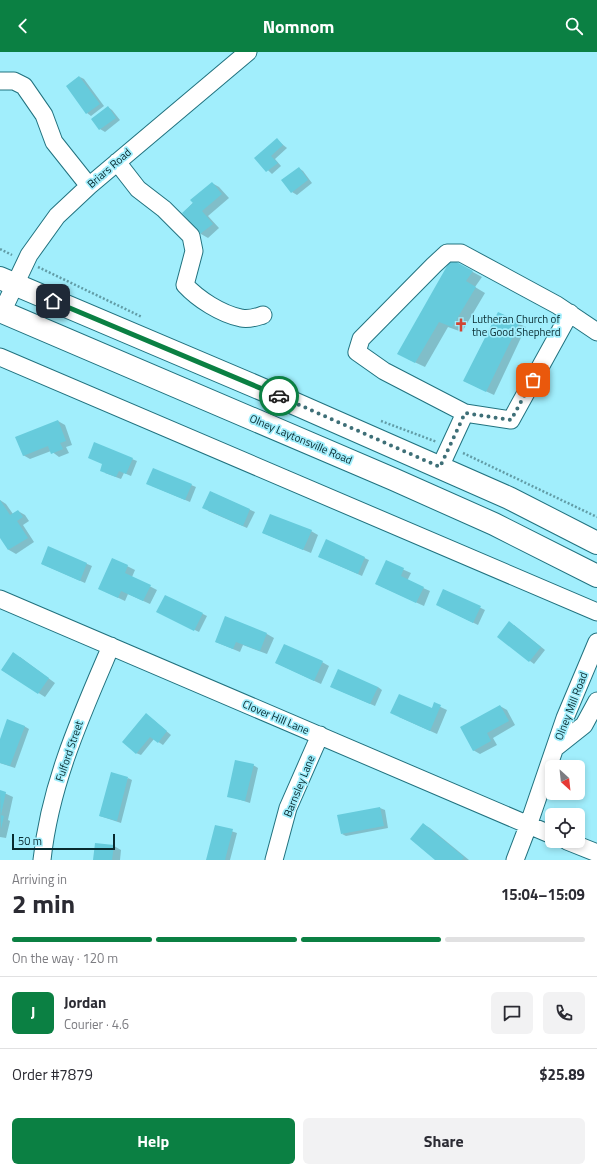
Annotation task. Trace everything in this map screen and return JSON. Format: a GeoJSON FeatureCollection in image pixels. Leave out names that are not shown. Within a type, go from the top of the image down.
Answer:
{"type":"FeatureCollection","features":[{"type":"Feature","properties":{"kind":"main road"},"geometry":{"type":"LineString","coordinates":[[7,281],[440,467],[509,498],[597,543]]}},
{"type":"Feature","properties":{"kind":"main road","name":"Olney Laytonsville Road"},"geometry":{"type":"LineString","coordinates":[[1,311],[350,459],[488,521],[597,576]]}},
{"type":"Feature","properties":{"kind":"street","name":"Briars Road"},"geometry":{"type":"LineString","coordinates":[[1,311],[7,281],[57,216],[88,186],[248,52]]}},
{"type":"Feature","properties":{"kind":"street"},"geometry":{"type":"LineString","coordinates":[[0,81],[14,81],[24,86],[44,115],[54,142],[88,186]]}},
{"type":"Feature","properties":{"kind":"street"},"geometry":{"type":"LineString","coordinates":[[116,162],[138,189],[164,209],[191,236],[194,251],[185,284],[194,295],[226,313],[242,319],[252,319],[263,315]]}},
{"type":"Feature","properties":{"kind":"street"},"geometry":{"type":"LineString","coordinates":[[570,313],[511,420],[465,413],[384,371],[357,352],[360,339],[447,253],[461,253],[570,313],[597,332]]}},
{"type":"Feature","properties":{"kind":"street"},"geometry":{"type":"LineString","coordinates":[[0,357],[597,612]]}},
{"type":"Feature","properties":{"kind":"street"},"geometry":{"type":"LineString","coordinates":[[440,467],[465,413]]}},
{"type":"Feature","properties":{"kind":"street","name":"Clover Hill Lane"},"geometry":{"type":"LineString","coordinates":[[0,599],[545,832]]}},
{"type":"Feature","properties":{"kind":"street","name":"Olney Mill Road"},"geometry":{"type":"LineString","coordinates":[[515,860],[565,718],[597,642]]}},
{"type":"Feature","properties":{"kind":"street","name":"Fulford Street"},"geometry":{"type":"LineString","coordinates":[[42,860],[51,803],[70,743],[111,646]]}},
{"type":"Feature","properties":{"kind":"street","name":"Olney Mill Road"},"geometry":{"type":"LineString","coordinates":[[555,748],[584,725],[597,701]]}},
{"type":"Feature","properties":{"kind":"street","name":"Barnsley Lane"},"geometry":{"type":"LineString","coordinates":[[274,860],[288,808],[320,735]]}},
{"type":"Feature","properties":{"kind":"street"},"geometry":{"type":"LineString","coordinates":[[584,848],[597,853]]}},
{"type":"Feature","properties":{"kind":"building"},"geometry":{"type":"Polygon","coordinates":[[[79,76],[100,104],[86,114],[66,86],[79,76]]]}},
{"type":"Feature","properties":{"kind":"building"},"geometry":{"type":"Polygon","coordinates":[[[108,106],[116,118],[99,130],[91,119],[108,106]]]}},
{"type":"Feature","properties":{"kind":"building"},"geometry":{"type":"Polygon","coordinates":[[[277,138],[283,145],[271,156],[278,163],[266,172],[254,158],[277,138]]]}},
{"type":"Feature","properties":{"kind":"building"},"geometry":{"type":"Polygon","coordinates":[[[299,167],[308,180],[291,193],[281,180],[299,167]]]}},
{"type":"Feature","properties":{"kind":"building"},"geometry":{"type":"Polygon","coordinates":[[[212,182],[222,194],[202,211],[213,224],[200,234],[182,213],[193,203],[190,200],[212,182]]]}},
{"type":"Feature","properties":{"kind":"building"},"geometry":{"type":"Polygon","coordinates":[[[451,259],[473,271],[466,281],[476,287],[452,327],[439,322],[415,363],[397,354],[451,259]]]}},
{"type":"Feature","properties":{"kind":"building"},"geometry":{"type":"Polygon","coordinates":[[[498,312],[520,322],[486,392],[463,381],[498,312]]]}},
{"type":"Feature","properties":{"kind":"building"},"geometry":{"type":"Polygon","coordinates":[[[58,420],[66,441],[60,443],[63,449],[51,454],[48,446],[23,456],[15,437],[58,420]]]}},
{"type":"Feature","properties":{"kind":"building"},"geometry":{"type":"Polygon","coordinates":[[[94,442],[133,458],[126,474],[119,471],[116,477],[100,471],[102,464],[88,458],[94,442]]]}},
{"type":"Feature","properties":{"kind":"building"},"geometry":{"type":"Polygon","coordinates":[[[153,468],[192,484],[185,500],[146,484],[153,468]]]}},
{"type":"Feature","properties":{"kind":"building"},"geometry":{"type":"Polygon","coordinates":[[[210,491],[250,509],[243,526],[202,508],[210,491]]]}},
{"type":"Feature","properties":{"kind":"building"},"geometry":{"type":"Polygon","coordinates":[[[0,500],[10,515],[18,510],[23,517],[17,521],[28,538],[8,550],[0,538],[0,500]]]}},
{"type":"Feature","properties":{"kind":"building"},"geometry":{"type":"Polygon","coordinates":[[[270,514],[312,530],[303,550],[262,533],[270,514]]]}},
{"type":"Feature","properties":{"kind":"building"},"geometry":{"type":"Polygon","coordinates":[[[326,539],[365,557],[358,574],[318,557],[326,539]]]}},
{"type":"Feature","properties":{"kind":"building"},"geometry":{"type":"Polygon","coordinates":[[[48,546],[87,563],[80,581],[41,564],[48,546]]]}},
{"type":"Feature","properties":{"kind":"building"},"geometry":{"type":"Polygon","coordinates":[[[112,558],[128,565],[125,573],[151,585],[143,601],[121,591],[118,598],[98,589],[112,558]]]}},
{"type":"Feature","properties":{"kind":"building"},"geometry":{"type":"Polygon","coordinates":[[[386,560],[404,568],[401,576],[424,587],[416,603],[375,584],[386,560]]]}},
{"type":"Feature","properties":{"kind":"building"},"geometry":{"type":"Polygon","coordinates":[[[443,589],[481,606],[473,623],[436,605],[443,589]]]}},
{"type":"Feature","properties":{"kind":"building"},"geometry":{"type":"Polygon","coordinates":[[[165,595],[203,613],[194,631],[156,612],[165,595]]]}},
{"type":"Feature","properties":{"kind":"building"},"geometry":{"type":"Polygon","coordinates":[[[225,616],[267,633],[260,651],[236,642],[233,649],[215,642],[225,616]]]}},
{"type":"Feature","properties":{"kind":"building"},"geometry":{"type":"Polygon","coordinates":[[[509,621],[541,647],[529,662],[497,637],[509,621]]]}},
{"type":"Feature","properties":{"kind":"building"},"geometry":{"type":"Polygon","coordinates":[[[284,644],[323,661],[314,681],[275,663],[284,644]]]}},
{"type":"Feature","properties":{"kind":"building"},"geometry":{"type":"Polygon","coordinates":[[[13,652],[49,678],[38,694],[1,670],[13,652]]]}},
{"type":"Feature","properties":{"kind":"building"},"geometry":{"type":"Polygon","coordinates":[[[338,669],[378,687],[370,704],[330,687],[338,669]]]}},
{"type":"Feature","properties":{"kind":"building"},"geometry":{"type":"Polygon","coordinates":[[[399,694],[432,708],[434,702],[441,705],[430,731],[390,713],[399,694]]]}},
{"type":"Feature","properties":{"kind":"building"},"geometry":{"type":"Polygon","coordinates":[[[500,705],[509,721],[487,733],[491,741],[473,751],[460,727],[500,705]]]}},
{"type":"Feature","properties":{"kind":"building"},"geometry":{"type":"Polygon","coordinates":[[[146,713],[167,731],[158,743],[150,737],[136,754],[122,742],[146,713]]]}},
{"type":"Feature","properties":{"kind":"building"},"geometry":{"type":"Polygon","coordinates":[[[7,719],[25,726],[10,766],[0,763],[0,739],[7,719]]]}},
{"type":"Feature","properties":{"kind":"building"},"geometry":{"type":"Polygon","coordinates":[[[235,760],[254,764],[245,801],[227,797],[235,760]]]}},
{"type":"Feature","properties":{"kind":"building"},"geometry":{"type":"Polygon","coordinates":[[[111,772],[128,777],[117,821],[99,816],[111,772]]]}},
{"type":"Feature","properties":{"kind":"building"},"geometry":{"type":"Polygon","coordinates":[[[0,790],[6,792],[1,815],[4,816],[1,829],[0,790]]]}},
{"type":"Feature","properties":{"kind":"building"},"geometry":{"type":"Polygon","coordinates":[[[380,807],[384,826],[341,834],[337,815],[380,807]]]}},
{"type":"Feature","properties":{"kind":"building"},"geometry":{"type":"Polygon","coordinates":[[[423,823],[464,857],[462,860],[435,860],[410,839],[423,823]]]}},
{"type":"Feature","properties":{"kind":"building"},"geometry":{"type":"Polygon","coordinates":[[[215,825],[233,829],[225,860],[206,860],[215,825]]]}},
{"type":"Feature","properties":{"kind":"building"},"geometry":{"type":"Polygon","coordinates":[[[95,843],[114,845],[112,860],[93,860],[95,843]]]}},
{"type":"Feature","properties":{"kind":"way so far"},"geometry":{"type":"LineString","coordinates":[[279,396],[440,467],[465,413],[511,420],[533,380]]}},
{"type":"Feature","properties":{"kind":"place","name":"Lutheran Church of the Good Shepherd"},"geometry":{"type":"Point","coordinates":[461,325]}},
{"type":"Feature","properties":{"kind":"route"},"geometry":{"type":"LineString","coordinates":[[53,301],[279,396]]}}]}
